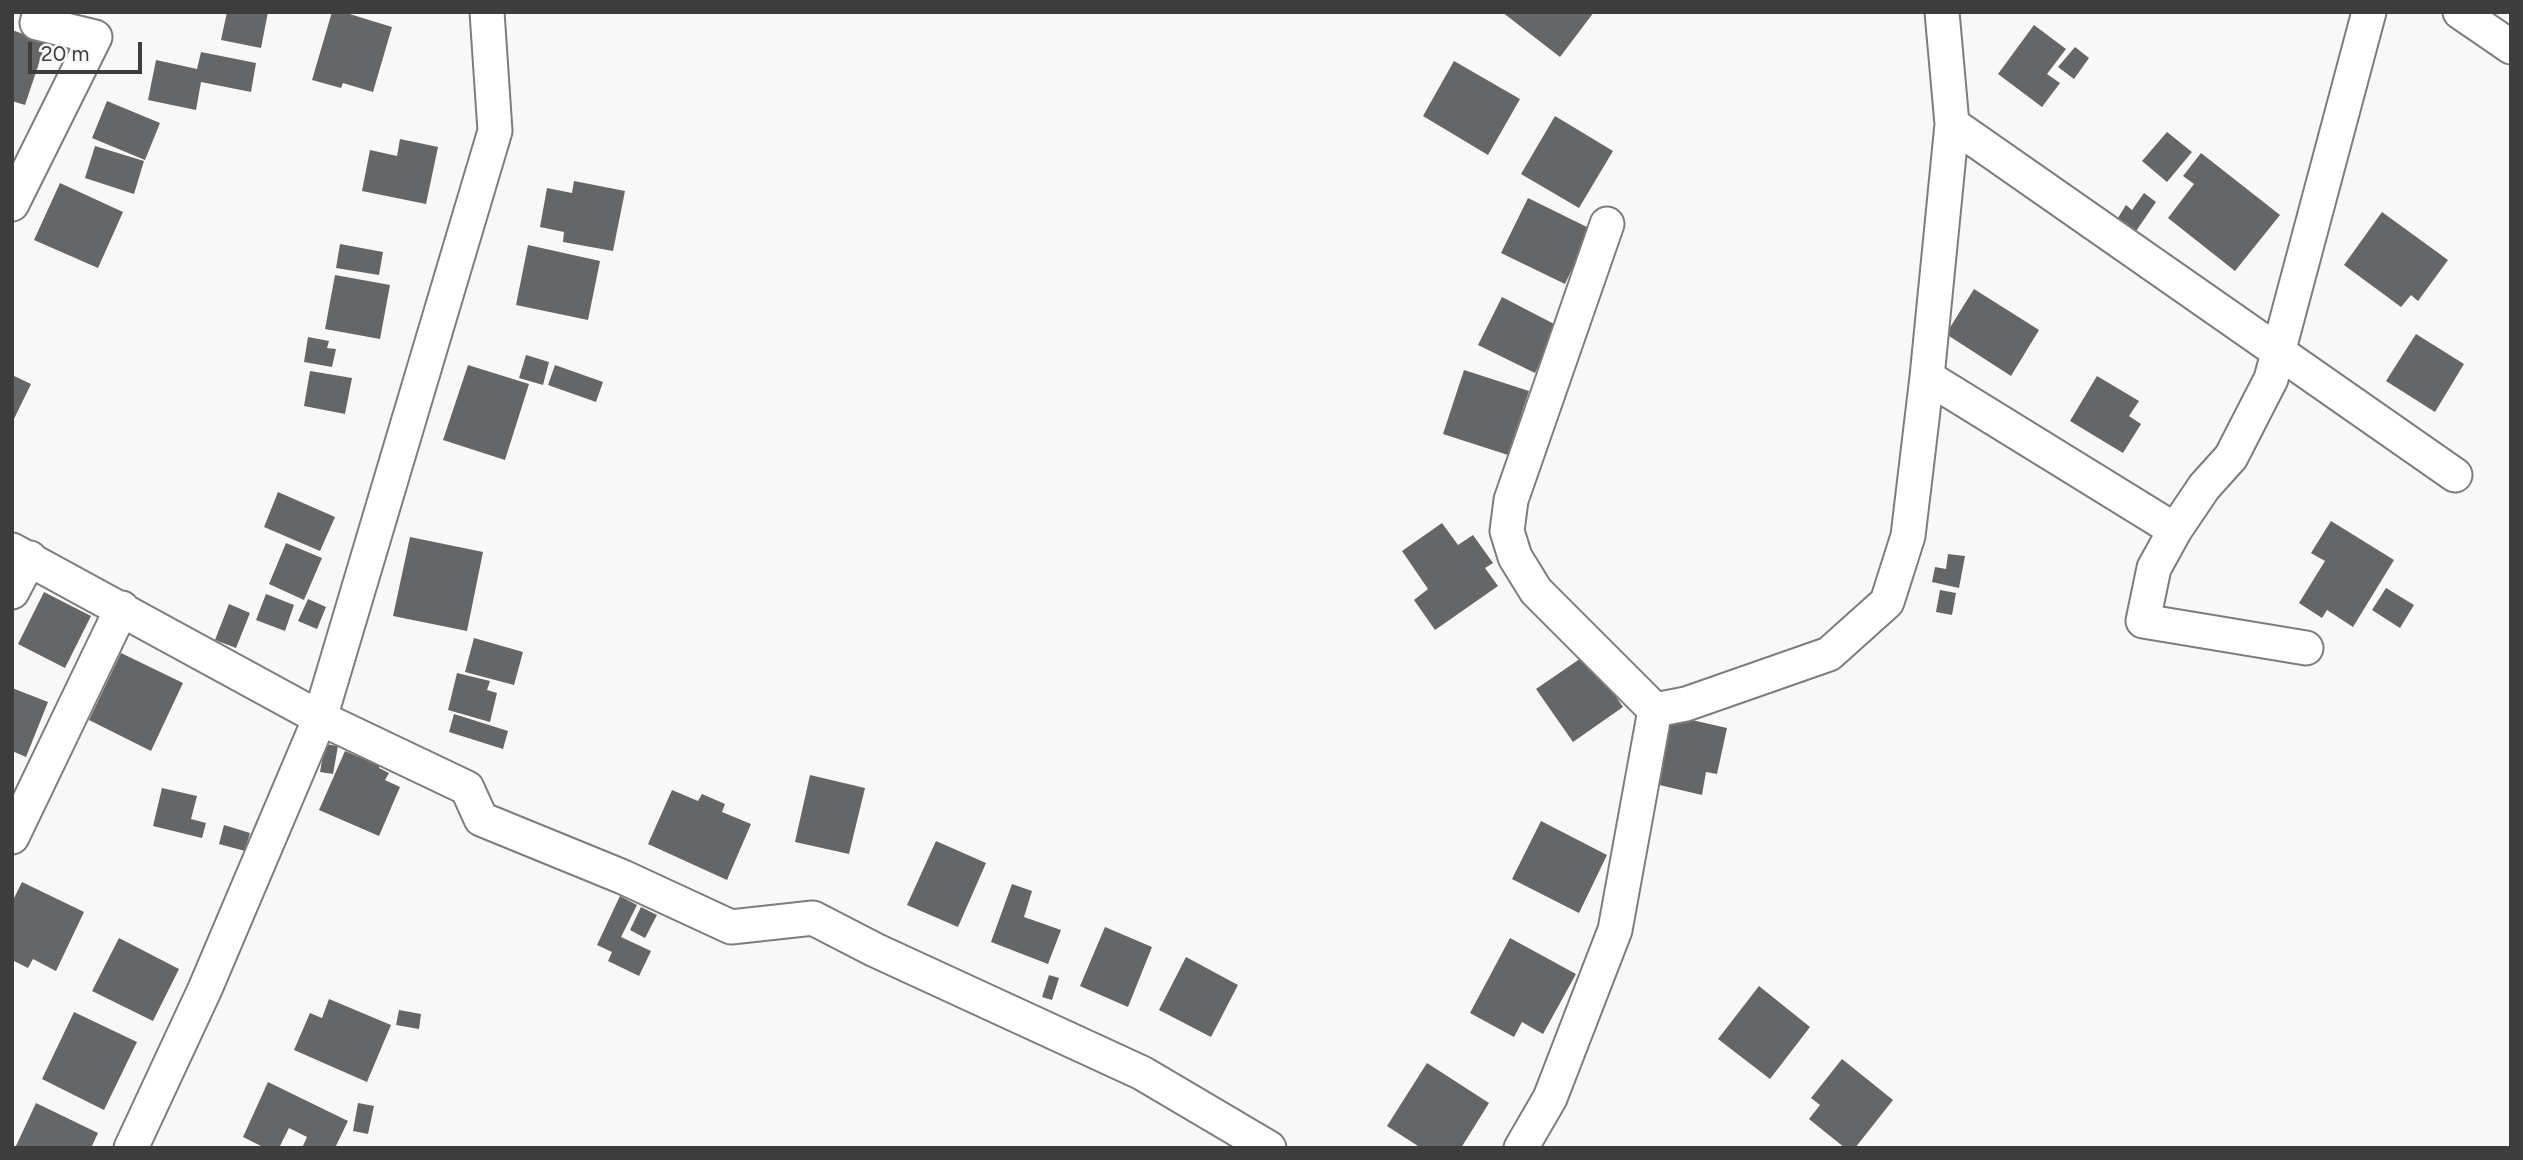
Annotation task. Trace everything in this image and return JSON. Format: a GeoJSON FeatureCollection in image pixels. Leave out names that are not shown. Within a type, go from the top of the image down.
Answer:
{"type":"FeatureCollection","features":[{"type":"Feature","properties":{"kind":"street"},"geometry":{"type":"LineString","coordinates":[[12,204],[95,37],[37,23],[40,12]]}},
{"type":"Feature","properties":{"kind":"street"},"geometry":{"type":"LineString","coordinates":[[131,1148],[205,989],[320,718],[495,131],[487,12]]}},
{"type":"Feature","properties":{"kind":"street"},"geometry":{"type":"LineString","coordinates":[[1655,710],[1686,704],[1829,654],[1887,602],[1908,536],[1952,124],[1942,12]]}},
{"type":"Feature","properties":{"kind":"street"},"geometry":{"type":"LineString","coordinates":[[2306,648],[2143,621],[2154,568],[2204,486],[2231,457],[2271,379],[2369,12]]}},
{"type":"Feature","properties":{"kind":"street"},"geometry":{"type":"LineString","coordinates":[[2460,12],[2511,47]]}},
{"type":"Feature","properties":{"kind":"street"},"geometry":{"type":"LineString","coordinates":[[1952,124],[2455,475]]}},
{"type":"Feature","properties":{"kind":"street"},"geometry":{"type":"LineString","coordinates":[[1607,224],[1511,500],[1507,531],[1515,557],[1536,591],[1655,710]]}},
{"type":"Feature","properties":{"kind":"street"},"geometry":{"type":"LineString","coordinates":[[1927,377],[2175,530]]}},
{"type":"Feature","properties":{"kind":"street"},"geometry":{"type":"LineString","coordinates":[[12,592],[21,554],[320,718],[467,788],[481,819],[623,877],[731,927],[813,918],[875,950],[1142,1073],[1269,1148]]}},
{"type":"Feature","properties":{"kind":"street"},"geometry":{"type":"LineString","coordinates":[[12,837],[122,608]]}},
{"type":"Feature","properties":{"kind":"street"},"geometry":{"type":"LineString","coordinates":[[1521,1148],[1550,1098],[1615,930],[1655,710]]}},
{"type":"Feature","properties":{"kind":"building"},"geometry":{"type":"Polygon","coordinates":[[[227,12],[268,12],[261,48],[221,40],[227,12]]]}},
{"type":"Feature","properties":{"kind":"building"},"geometry":{"type":"Polygon","coordinates":[[[332,12],[343,12],[392,27],[373,92],[343,83],[341,88],[312,80],[332,12]]]}},
{"type":"Feature","properties":{"kind":"building"},"geometry":{"type":"Polygon","coordinates":[[[1502,12],[1594,12],[1560,57],[1502,12]]]}},
{"type":"Feature","properties":{"kind":"building"},"geometry":{"type":"Polygon","coordinates":[[[2034,25],[2066,49],[2047,74],[2060,83],[2042,107],[1998,74],[2034,25]]]}},
{"type":"Feature","properties":{"kind":"building"},"geometry":{"type":"Polygon","coordinates":[[[12,30],[46,42],[25,105],[12,101],[12,30]]]}},
{"type":"Feature","properties":{"kind":"building"},"geometry":{"type":"Polygon","coordinates":[[[2075,47],[2089,58],[2074,79],[2058,67],[2075,47]]]}},
{"type":"Feature","properties":{"kind":"building"},"geometry":{"type":"Polygon","coordinates":[[[201,52],[256,63],[251,92],[201,82],[196,110],[148,100],[156,60],[197,69],[201,52]]]}},
{"type":"Feature","properties":{"kind":"building"},"geometry":{"type":"Polygon","coordinates":[[[1454,61],[1520,99],[1488,155],[1423,116],[1454,61]]]}},
{"type":"Feature","properties":{"kind":"building"},"geometry":{"type":"Polygon","coordinates":[[[107,101],[160,123],[145,160],[92,138],[107,101]]]}},
{"type":"Feature","properties":{"kind":"building"},"geometry":{"type":"Polygon","coordinates":[[[1555,116],[1613,151],[1579,208],[1521,174],[1555,116]]]}},
{"type":"Feature","properties":{"kind":"building"},"geometry":{"type":"Polygon","coordinates":[[[2167,132],[2192,152],[2167,182],[2142,161],[2167,132]]]}},
{"type":"Feature","properties":{"kind":"building"},"geometry":{"type":"Polygon","coordinates":[[[400,139],[438,147],[426,204],[362,191],[370,150],[397,156],[400,139]]]}},
{"type":"Feature","properties":{"kind":"building"},"geometry":{"type":"Polygon","coordinates":[[[95,146],[144,161],[134,194],[85,178],[95,146]]]}},
{"type":"Feature","properties":{"kind":"building"},"geometry":{"type":"Polygon","coordinates":[[[2201,153],[2280,215],[2235,271],[2168,218],[2194,184],[2183,176],[2201,153]]]}},
{"type":"Feature","properties":{"kind":"building"},"geometry":{"type":"Polygon","coordinates":[[[574,181],[625,191],[613,251],[563,242],[564,232],[540,227],[547,188],[572,193],[574,181]]]}},
{"type":"Feature","properties":{"kind":"building"},"geometry":{"type":"Polygon","coordinates":[[[60,183],[123,212],[98,268],[34,240],[60,183]]]}},
{"type":"Feature","properties":{"kind":"building"},"geometry":{"type":"Polygon","coordinates":[[[2144,193],[2156,202],[2134,234],[2116,221],[2126,205],[2132,210],[2144,193]]]}},
{"type":"Feature","properties":{"kind":"building"},"geometry":{"type":"Polygon","coordinates":[[[1528,198],[1591,229],[1565,284],[1501,253],[1528,198]]]}},
{"type":"Feature","properties":{"kind":"building"},"geometry":{"type":"Polygon","coordinates":[[[2382,212],[2448,260],[2418,301],[2411,295],[2401,307],[2344,265],[2382,212]]]}},
{"type":"Feature","properties":{"kind":"building"},"geometry":{"type":"Polygon","coordinates":[[[340,244],[383,252],[379,275],[336,268],[340,244]]]}},
{"type":"Feature","properties":{"kind":"building"},"geometry":{"type":"Polygon","coordinates":[[[528,245],[600,261],[588,320],[516,305],[528,245]]]}},
{"type":"Feature","properties":{"kind":"building"},"geometry":{"type":"Polygon","coordinates":[[[335,275],[390,285],[380,339],[325,329],[335,275]]]}},
{"type":"Feature","properties":{"kind":"building"},"geometry":{"type":"Polygon","coordinates":[[[1974,289],[2039,330],[2011,376],[1946,334],[1974,289]]]}},
{"type":"Feature","properties":{"kind":"building"},"geometry":{"type":"Polygon","coordinates":[[[1502,297],[1558,326],[1535,373],[1478,345],[1502,297]]]}},
{"type":"Feature","properties":{"kind":"building"},"geometry":{"type":"Polygon","coordinates":[[[2416,334],[2464,364],[2435,412],[2386,381],[2416,334]]]}},
{"type":"Feature","properties":{"kind":"building"},"geometry":{"type":"Polygon","coordinates":[[[308,337],[329,341],[327,348],[336,349],[332,367],[304,362],[308,337]]]}},
{"type":"Feature","properties":{"kind":"building"},"geometry":{"type":"Polygon","coordinates":[[[526,355],[549,362],[543,385],[519,378],[526,355]]]}},
{"type":"Feature","properties":{"kind":"building"},"geometry":{"type":"Polygon","coordinates":[[[468,365],[529,384],[505,460],[443,440],[468,365]]]}},
{"type":"Feature","properties":{"kind":"building"},"geometry":{"type":"Polygon","coordinates":[[[555,365],[603,382],[596,402],[548,385],[555,365]]]}},
{"type":"Feature","properties":{"kind":"building"},"geometry":{"type":"Polygon","coordinates":[[[1464,370],[1529,391],[1508,455],[1443,434],[1464,370]]]}},
{"type":"Feature","properties":{"kind":"building"},"geometry":{"type":"Polygon","coordinates":[[[310,371],[352,378],[345,414],[304,406],[310,371]]]}},
{"type":"Feature","properties":{"kind":"building"},"geometry":{"type":"Polygon","coordinates":[[[12,375],[31,384],[12,423],[12,375]]]}},
{"type":"Feature","properties":{"kind":"building"},"geometry":{"type":"Polygon","coordinates":[[[2097,376],[2139,401],[2129,416],[2141,424],[2123,453],[2070,421],[2097,376]]]}},
{"type":"Feature","properties":{"kind":"building"},"geometry":{"type":"Polygon","coordinates":[[[278,492],[335,517],[320,551],[264,527],[278,492]]]}},
{"type":"Feature","properties":{"kind":"building"},"geometry":{"type":"Polygon","coordinates":[[[2331,521],[2394,560],[2353,627],[2327,610],[2322,618],[2299,603],[2325,561],[2311,553],[2331,521]]]}},
{"type":"Feature","properties":{"kind":"building"},"geometry":{"type":"Polygon","coordinates":[[[1442,523],[1458,545],[1473,535],[1493,563],[1485,568],[1498,586],[1435,630],[1414,600],[1428,589],[1402,551],[1442,523]]]}},
{"type":"Feature","properties":{"kind":"building"},"geometry":{"type":"Polygon","coordinates":[[[410,537],[483,552],[467,631],[393,616],[410,537]]]}},
{"type":"Feature","properties":{"kind":"building"},"geometry":{"type":"Polygon","coordinates":[[[286,543],[322,558],[304,600],[269,584],[286,543]]]}},
{"type":"Feature","properties":{"kind":"building"},"geometry":{"type":"Polygon","coordinates":[[[1948,554],[1965,556],[1959,588],[1932,582],[1935,567],[1946,569],[1948,554]]]}},
{"type":"Feature","properties":{"kind":"building"},"geometry":{"type":"Polygon","coordinates":[[[2386,588],[2414,605],[2400,628],[2372,610],[2386,588]]]}},
{"type":"Feature","properties":{"kind":"building"},"geometry":{"type":"Polygon","coordinates":[[[1940,590],[1956,593],[1952,615],[1936,612],[1940,590]]]}},
{"type":"Feature","properties":{"kind":"building"},"geometry":{"type":"Polygon","coordinates":[[[44,592],[91,616],[65,668],[18,644],[44,592]]]}},
{"type":"Feature","properties":{"kind":"building"},"geometry":{"type":"Polygon","coordinates":[[[266,594],[294,605],[285,631],[256,620],[266,594]]]}},
{"type":"Feature","properties":{"kind":"building"},"geometry":{"type":"Polygon","coordinates":[[[308,599],[326,607],[317,629],[298,621],[308,599]]]}},
{"type":"Feature","properties":{"kind":"building"},"geometry":{"type":"Polygon","coordinates":[[[229,604],[250,613],[236,648],[215,640],[229,604]]]}},
{"type":"Feature","properties":{"kind":"building"},"geometry":{"type":"Polygon","coordinates":[[[474,638],[523,652],[514,685],[465,672],[474,638]]]}},
{"type":"Feature","properties":{"kind":"building"},"geometry":{"type":"Polygon","coordinates":[[[121,653],[183,683],[151,751],[89,720],[121,653]]]}},
{"type":"Feature","properties":{"kind":"building"},"geometry":{"type":"Polygon","coordinates":[[[1587,654],[1623,707],[1573,742],[1536,689],[1587,654]]]}},
{"type":"Feature","properties":{"kind":"building"},"geometry":{"type":"Polygon","coordinates":[[[457,673],[490,681],[487,690],[497,693],[490,722],[448,710],[457,673]]]}},
{"type":"Feature","properties":{"kind":"building"},"geometry":{"type":"Polygon","coordinates":[[[12,688],[48,702],[26,757],[12,751],[12,688]]]}},
{"type":"Feature","properties":{"kind":"building"},"geometry":{"type":"Polygon","coordinates":[[[454,714],[508,731],[503,749],[449,732],[454,714]]]}},
{"type":"Feature","properties":{"kind":"building"},"geometry":{"type":"Polygon","coordinates":[[[1670,715],[1727,728],[1717,774],[1706,772],[1702,795],[1655,784],[1670,715]]]}},
{"type":"Feature","properties":{"kind":"building"},"geometry":{"type":"Polygon","coordinates":[[[325,744],[338,746],[333,774],[320,772],[325,744]]]}},
{"type":"Feature","properties":{"kind":"building"},"geometry":{"type":"Polygon","coordinates":[[[345,751],[364,759],[367,753],[382,759],[379,768],[389,773],[385,780],[400,787],[379,836],[319,810],[345,751]]]}},
{"type":"Feature","properties":{"kind":"building"},"geometry":{"type":"Polygon","coordinates":[[[810,775],[865,788],[849,854],[795,842],[810,775]]]}},
{"type":"Feature","properties":{"kind":"building"},"geometry":{"type":"Polygon","coordinates":[[[162,788],[197,796],[191,819],[206,823],[202,838],[153,826],[162,788]]]}},
{"type":"Feature","properties":{"kind":"building"},"geometry":{"type":"Polygon","coordinates":[[[672,790],[698,801],[702,794],[725,804],[722,812],[751,824],[727,880],[648,844],[672,790]]]}},
{"type":"Feature","properties":{"kind":"building"},"geometry":{"type":"Polygon","coordinates":[[[1541,821],[1607,855],[1579,913],[1512,879],[1541,821]]]}},
{"type":"Feature","properties":{"kind":"building"},"geometry":{"type":"Polygon","coordinates":[[[224,825],[250,833],[245,851],[219,844],[224,825]]]}},
{"type":"Feature","properties":{"kind":"building"},"geometry":{"type":"Polygon","coordinates":[[[936,841],[986,863],[958,927],[907,905],[936,841]]]}},
{"type":"Feature","properties":{"kind":"building"},"geometry":{"type":"Polygon","coordinates":[[[22,882],[84,912],[56,971],[33,959],[28,968],[12,960],[12,902],[22,882]]]}},
{"type":"Feature","properties":{"kind":"building"},"geometry":{"type":"Polygon","coordinates":[[[1012,884],[1032,891],[1024,917],[1061,930],[1048,964],[991,942],[1012,884]]]}},
{"type":"Feature","properties":{"kind":"building"},"geometry":{"type":"Polygon","coordinates":[[[620,896],[637,905],[621,937],[651,951],[639,976],[608,961],[612,952],[597,945],[620,896]]]}},
{"type":"Feature","properties":{"kind":"building"},"geometry":{"type":"Polygon","coordinates":[[[641,907],[657,915],[645,938],[630,930],[641,907]]]}},
{"type":"Feature","properties":{"kind":"building"},"geometry":{"type":"Polygon","coordinates":[[[1105,927],[1152,947],[1128,1007],[1080,986],[1105,927]]]}},
{"type":"Feature","properties":{"kind":"building"},"geometry":{"type":"Polygon","coordinates":[[[119,938],[179,969],[153,1021],[92,991],[119,938]]]}},
{"type":"Feature","properties":{"kind":"building"},"geometry":{"type":"Polygon","coordinates":[[[1510,938],[1576,974],[1543,1034],[1522,1022],[1514,1037],[1470,1013],[1510,938]]]}},
{"type":"Feature","properties":{"kind":"building"},"geometry":{"type":"Polygon","coordinates":[[[1186,957],[1238,985],[1211,1037],[1159,1010],[1186,957]]]}},
{"type":"Feature","properties":{"kind":"building"},"geometry":{"type":"Polygon","coordinates":[[[1049,975],[1059,978],[1052,1000],[1042,997],[1049,975]]]}},
{"type":"Feature","properties":{"kind":"building"},"geometry":{"type":"Polygon","coordinates":[[[1759,986],[1810,1027],[1770,1079],[1718,1039],[1759,986]]]}},
{"type":"Feature","properties":{"kind":"building"},"geometry":{"type":"Polygon","coordinates":[[[329,999],[391,1025],[367,1082],[294,1050],[310,1013],[322,1018],[329,999]]]}},
{"type":"Feature","properties":{"kind":"building"},"geometry":{"type":"Polygon","coordinates":[[[399,1010],[421,1014],[419,1029],[396,1025],[399,1010]]]}},
{"type":"Feature","properties":{"kind":"building"},"geometry":{"type":"Polygon","coordinates":[[[74,1012],[137,1042],[104,1110],[42,1079],[74,1012]]]}},
{"type":"Feature","properties":{"kind":"building"},"geometry":{"type":"Polygon","coordinates":[[[1842,1059],[1893,1100],[1855,1148],[1845,1148],[1809,1119],[1820,1105],[1811,1098],[1842,1059]]]}},
{"type":"Feature","properties":{"kind":"building"},"geometry":{"type":"Polygon","coordinates":[[[1427,1063],[1489,1103],[1461,1148],[1421,1148],[1387,1126],[1427,1063]]]}},
{"type":"Feature","properties":{"kind":"building"},"geometry":{"type":"Polygon","coordinates":[[[268,1082],[348,1121],[335,1148],[302,1148],[307,1137],[289,1128],[279,1148],[265,1148],[243,1137],[268,1082]]]}},
{"type":"Feature","properties":{"kind":"building"},"geometry":{"type":"Polygon","coordinates":[[[36,1103],[98,1133],[91,1148],[15,1148],[36,1103]]]}},
{"type":"Feature","properties":{"kind":"building"},"geometry":{"type":"Polygon","coordinates":[[[358,1103],[374,1106],[368,1134],[353,1131],[358,1103]]]}}]}
